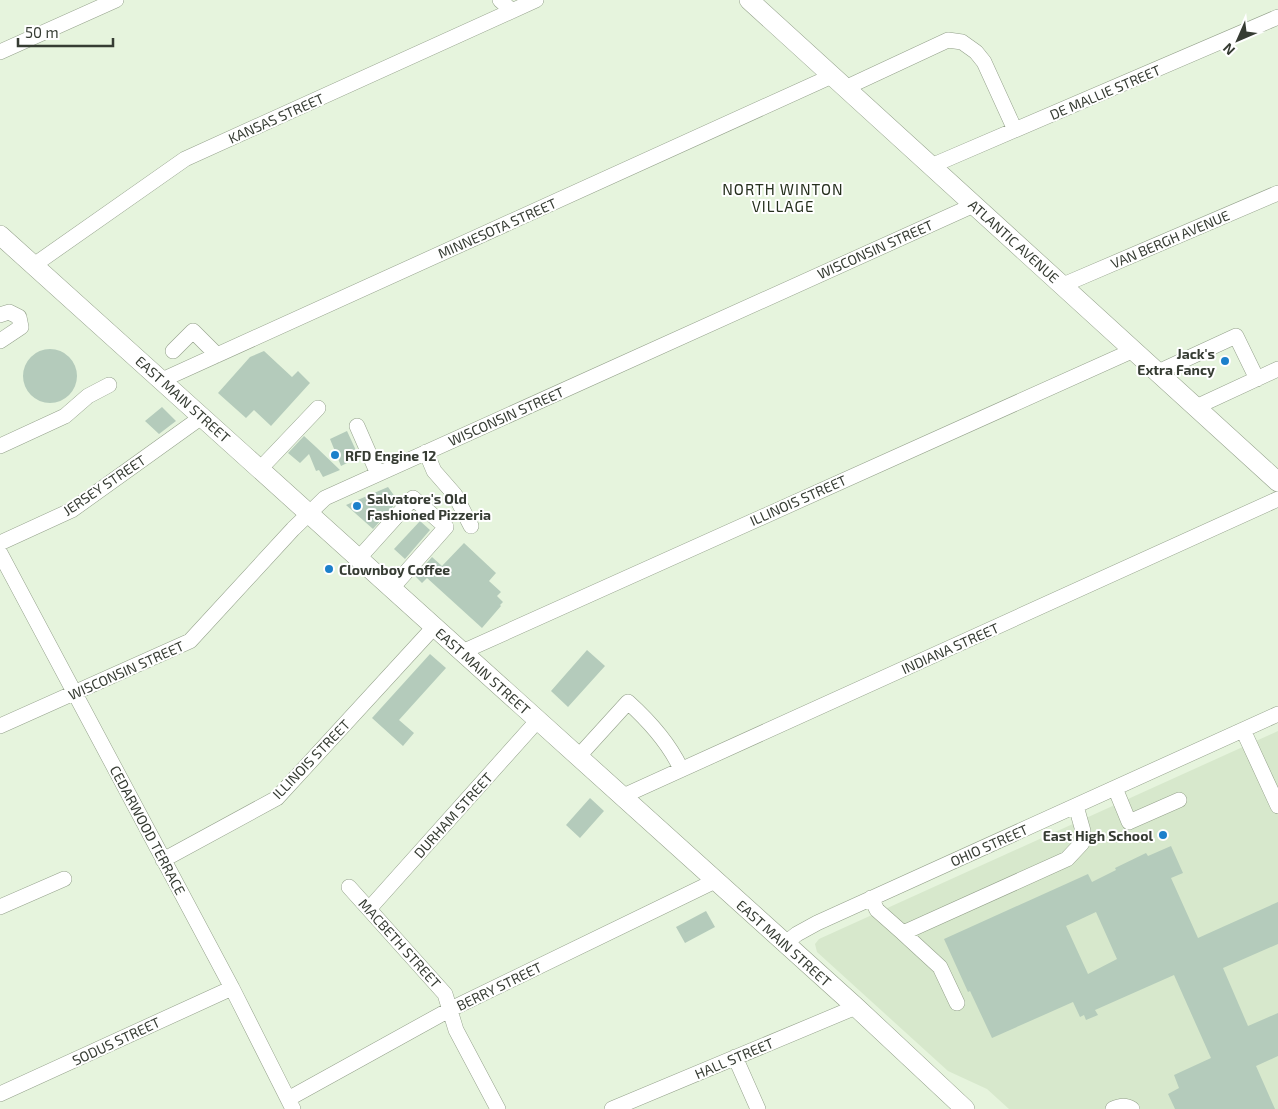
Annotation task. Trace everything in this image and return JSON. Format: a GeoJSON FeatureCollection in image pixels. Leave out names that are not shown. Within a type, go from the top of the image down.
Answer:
{"type":"FeatureCollection","features":[{"type":"Feature","properties":{"kind":"main road","name":"ATLANTIC AVENUE"},"geometry":{"type":"LineString","coordinates":[[749,0],[1278,482]]}},
{"type":"Feature","properties":{"kind":"main road","name":"EAST MAIN STREET"},"geometry":{"type":"LineString","coordinates":[[2,241],[34,265],[202,416],[784,944],[856,1007],[965,1109]]}},
{"type":"Feature","properties":{"kind":"street"},"geometry":{"type":"LineString","coordinates":[[0,52],[116,0]]}},
{"type":"Feature","properties":{"kind":"street"},"geometry":{"type":"LineString","coordinates":[[500,0],[512,11]]}},
{"type":"Feature","properties":{"kind":"street","name":"KANSAS STREET"},"geometry":{"type":"LineString","coordinates":[[34,265],[185,159],[536,0]]}},
{"type":"Feature","properties":{"kind":"street","name":"DE MALLIE STREET"},"geometry":{"type":"LineString","coordinates":[[931,166],[1278,17]]}},
{"type":"Feature","properties":{"kind":"street","name":"MINNESOTA STREET"},"geometry":{"type":"LineString","coordinates":[[162,380],[838,82],[948,40],[962,42],[976,52],[984,62],[1015,130]]}},
{"type":"Feature","properties":{"kind":"street","name":"VAN BERGH AVENUE"},"geometry":{"type":"LineString","coordinates":[[1063,285],[1278,193]]}},
{"type":"Feature","properties":{"kind":"street","name":"WISCONSIN STREET"},"geometry":{"type":"LineString","coordinates":[[0,726],[190,642],[308,512],[325,498],[974,205]]}},
{"type":"Feature","properties":{"kind":"street"},"geometry":{"type":"LineString","coordinates":[[0,315],[9,312],[19,317],[20,327],[0,341]]}},
{"type":"Feature","properties":{"kind":"street"},"geometry":{"type":"LineString","coordinates":[[173,351],[194,330],[218,354]]}},
{"type":"Feature","properties":{"kind":"street"},"geometry":{"type":"LineString","coordinates":[[1158,372],[1236,336],[1257,378]]}},
{"type":"Feature","properties":{"kind":"street","name":"ILLINOIS STREET"},"geometry":{"type":"LineString","coordinates":[[462,652],[1134,350]]}},
{"type":"Feature","properties":{"kind":"street"},"geometry":{"type":"LineString","coordinates":[[1196,407],[1278,369]]}},
{"type":"Feature","properties":{"kind":"street"},"geometry":{"type":"LineString","coordinates":[[0,446],[65,416],[88,396],[109,384]]}},
{"type":"Feature","properties":{"kind":"street"},"geometry":{"type":"LineString","coordinates":[[260,469],[318,408]]}},
{"type":"Feature","properties":{"kind":"street","name":"JERSEY STREET"},"geometry":{"type":"LineString","coordinates":[[0,543],[72,510],[202,416]]}},
{"type":"Feature","properties":{"kind":"street"},"geometry":{"type":"LineString","coordinates":[[356,426],[378,474]]}},
{"type":"Feature","properties":{"kind":"street"},"geometry":{"type":"LineString","coordinates":[[426,452],[434,471],[455,495],[471,526]]}},
{"type":"Feature","properties":{"kind":"street"},"geometry":{"type":"LineString","coordinates":[[359,558],[413,498],[446,527],[392,588]]}},
{"type":"Feature","properties":{"kind":"street","name":"INDIANA STREET"},"geometry":{"type":"LineString","coordinates":[[621,796],[1278,499]]}},
{"type":"Feature","properties":{"kind":"street","name":"CEDARWOOD TERRACE"},"geometry":{"type":"LineString","coordinates":[[0,553],[232,988],[290,1104]]}},
{"type":"Feature","properties":{"kind":"street","name":"ILLINOIS STREET"},"geometry":{"type":"LineString","coordinates":[[163,860],[277,798],[434,627]]}},
{"type":"Feature","properties":{"kind":"street"},"geometry":{"type":"LineString","coordinates":[[578,757],[628,702],[650,723],[676,758],[681,769]]}},
{"type":"Feature","properties":{"kind":"street","name":"OHIO STREET"},"geometry":{"type":"LineString","coordinates":[[784,944],[806,928],[1278,714]]}},
{"type":"Feature","properties":{"kind":"street","name":"DURHAM STREET"},"geometry":{"type":"LineString","coordinates":[[369,909],[538,720]]}},
{"type":"Feature","properties":{"kind":"street"},"geometry":{"type":"LineString","coordinates":[[1243,730],[1278,806]]}},
{"type":"Feature","properties":{"kind":"street"},"geometry":{"type":"LineString","coordinates":[[1115,788],[1129,822],[1179,800]]}},
{"type":"Feature","properties":{"kind":"street"},"geometry":{"type":"LineString","coordinates":[[903,933],[1067,859],[1082,843],[1083,831],[1076,806]]}},
{"type":"Feature","properties":{"kind":"street"},"geometry":{"type":"LineString","coordinates":[[0,908],[64,879]]}},
{"type":"Feature","properties":{"kind":"street","name":"BERRY STREET"},"geometry":{"type":"LineString","coordinates":[[290,1104],[449,1010],[715,881]]}},
{"type":"Feature","properties":{"kind":"street","name":"MACBETH STREET"},"geometry":{"type":"LineString","coordinates":[[349,887],[445,994],[456,1030],[498,1109]]}},
{"type":"Feature","properties":{"kind":"street"},"geometry":{"type":"LineString","coordinates":[[871,898],[877,910],[940,967],[957,1003]]}},
{"type":"Feature","properties":{"kind":"street","name":"SODUS STREET"},"geometry":{"type":"LineString","coordinates":[[0,1094],[232,988]]}},
{"type":"Feature","properties":{"kind":"street","name":"HALL STREET"},"geometry":{"type":"LineString","coordinates":[[612,1109],[856,1007]]}},
{"type":"Feature","properties":{"kind":"street"},"geometry":{"type":"LineString","coordinates":[[735,1057],[758,1109]]}},
{"type":"Feature","properties":{"kind":"street"},"geometry":{"type":"LineString","coordinates":[[1113,1109],[1119,1106],[1132,1109]]}},
{"type":"Feature","properties":{"kind":"shaded area","name":"East High School"},"geometry":{"type":"Polygon","coordinates":[[[1278,731],[1278,1109],[1009,1109],[987,1089],[948,1071],[817,952],[815,944],[819,939],[1278,731]]]}},
{"type":"Feature","properties":{"kind":"building"},"geometry":{"type":"Polygon","coordinates":[[[45,349],[55,349],[65,353],[73,361],[77,376],[73,391],[65,399],[55,403],[45,403],[35,399],[27,391],[23,381],[23,371],[27,361],[35,353],[45,349]]]}},
{"type":"Feature","properties":{"kind":"building"},"geometry":{"type":"Polygon","coordinates":[[[264,351],[292,377],[298,371],[310,383],[271,426],[254,410],[246,418],[218,393],[250,357],[264,351]]]}},
{"type":"Feature","properties":{"kind":"building"},"geometry":{"type":"Polygon","coordinates":[[[162,407],[176,421],[159,434],[145,421],[162,407]]]}},
{"type":"Feature","properties":{"kind":"building"},"geometry":{"type":"Polygon","coordinates":[[[347,431],[359,457],[341,466],[330,439],[347,431]]]}},
{"type":"Feature","properties":{"kind":"building"},"geometry":{"type":"Polygon","coordinates":[[[304,436],[340,470],[323,477],[319,470],[316,471],[309,454],[300,463],[288,453],[304,436]]]}},
{"type":"Feature","properties":{"kind":"building"},"geometry":{"type":"Polygon","coordinates":[[[388,487],[398,501],[373,529],[346,505],[388,487]]]}},
{"type":"Feature","properties":{"kind":"building"},"geometry":{"type":"Polygon","coordinates":[[[420,521],[430,530],[405,559],[394,549],[420,521]]]}},
{"type":"Feature","properties":{"kind":"building"},"geometry":{"type":"Polygon","coordinates":[[[464,543],[496,573],[489,581],[501,592],[497,596],[503,602],[501,606],[482,628],[427,578],[422,583],[415,576],[432,557],[442,566],[464,543]]]}},
{"type":"Feature","properties":{"kind":"building"},"geometry":{"type":"Polygon","coordinates":[[[587,650],[605,666],[568,707],[551,691],[587,650]]]}},
{"type":"Feature","properties":{"kind":"building"},"geometry":{"type":"Polygon","coordinates":[[[430,654],[446,668],[399,720],[414,733],[403,746],[372,718],[430,654]]]}},
{"type":"Feature","properties":{"kind":"building"},"geometry":{"type":"Polygon","coordinates":[[[590,798],[604,811],[580,838],[566,825],[590,798]]]}},
{"type":"Feature","properties":{"kind":"building"},"geometry":{"type":"Polygon","coordinates":[[[1171,846],[1183,873],[1171,878],[1198,938],[1278,902],[1278,944],[1223,968],[1248,1026],[1278,1013],[1278,1056],[1256,1066],[1275,1109],[1175,1109],[1168,1094],[1179,1088],[1174,1075],[1211,1058],[1174,975],[1095,1010],[1098,1015],[1086,1020],[1084,1015],[1080,1017],[1073,1002],[992,1038],[970,991],[968,992],[944,939],[1088,874],[1092,882],[1146,853],[1148,856],[1171,846]],[[1096,912],[1066,926],[1088,974],[1117,959],[1096,912]]]}},
{"type":"Feature","properties":{"kind":"building"},"geometry":{"type":"Polygon","coordinates":[[[706,911],[715,927],[685,943],[676,927],[706,911]]]}},
{"type":"Feature","properties":{"kind":"place","name":"Jack's Extra Fancy"},"geometry":{"type":"Point","coordinates":[1225,361]}},
{"type":"Feature","properties":{"kind":"place","name":"RFD Engine 12"},"geometry":{"type":"Point","coordinates":[335,455]}},
{"type":"Feature","properties":{"kind":"place","name":"Salvatore's Old Fashioned Pizzeria"},"geometry":{"type":"Point","coordinates":[357,506]}},
{"type":"Feature","properties":{"kind":"place","name":"Clownboy Coffee"},"geometry":{"type":"Point","coordinates":[329,569]}},
{"type":"Feature","properties":{"kind":"place","name":"East High School"},"geometry":{"type":"Point","coordinates":[1163,835]}},
{"type":"Feature","properties":{"kind":"district","name":"NORTH WINTON VILLAGE"},"geometry":{"type":"Point","coordinates":[783,198]}}]}
